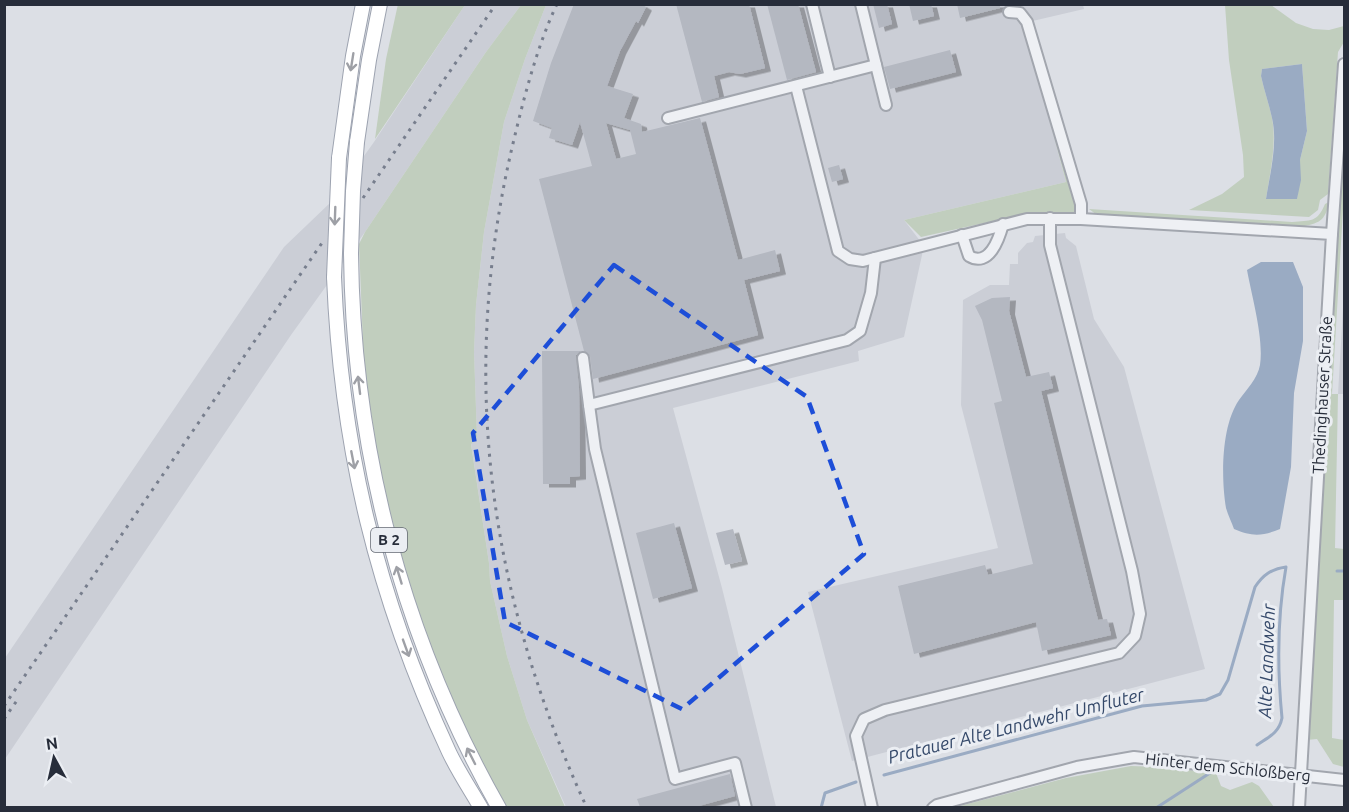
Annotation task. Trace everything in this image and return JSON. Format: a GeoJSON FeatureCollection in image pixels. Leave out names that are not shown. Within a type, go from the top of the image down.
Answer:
{"type":"FeatureCollection","features":[{"type":"Feature","properties":{"kind":"main road","name":"B 2"},"geometry":{"type":"LineString","coordinates":[[363,4],[353,56],[339,158],[334,277],[340,369],[350,442],[361,500],[393,612],[450,754],[481,807]]}},
{"type":"Feature","properties":{"kind":"main road","name":"B 2"},"geometry":{"type":"LineString","coordinates":[[380,4],[357,142],[353,191],[351,253],[356,357],[365,431],[395,563],[421,642],[470,754],[499,807]]}},
{"type":"Feature","properties":{"kind":"lane"},"geometry":{"type":"LineString","coordinates":[[812,4],[830,77]]}},
{"type":"Feature","properties":{"kind":"lane"},"geometry":{"type":"LineString","coordinates":[[861,4],[886,105]]}},
{"type":"Feature","properties":{"kind":"lane"},"geometry":{"type":"LineString","coordinates":[[1009,12],[1020,13],[1028,22],[1081,204],[1081,219]]}},
{"type":"Feature","properties":{"kind":"lane","name":"Thedinghauser Straße"},"geometry":{"type":"LineString","coordinates":[[1299,807],[1344,63]]}},
{"type":"Feature","properties":{"kind":"lane"},"geometry":{"type":"LineString","coordinates":[[668,118],[876,65]]}},
{"type":"Feature","properties":{"kind":"lane"},"geometry":{"type":"LineString","coordinates":[[796,86],[838,251],[850,259],[863,261],[1027,219],[1081,219],[1332,234]]}},
{"type":"Feature","properties":{"kind":"lane"},"geometry":{"type":"LineString","coordinates":[[872,807],[856,736],[864,719],[885,710],[1119,653],[1135,636],[1140,614],[1132,571],[1050,245],[1050,218]]}},
{"type":"Feature","properties":{"kind":"lane"},"geometry":{"type":"LineString","coordinates":[[962,234],[969,256],[977,260],[982,259],[996,246],[1003,224]]}},
{"type":"Feature","properties":{"kind":"lane"},"geometry":{"type":"LineString","coordinates":[[589,405],[847,340],[860,331],[871,293],[875,258]]}},
{"type":"Feature","properties":{"kind":"lane"},"geometry":{"type":"LineString","coordinates":[[583,358],[595,449],[675,779],[735,763],[746,807]]}},
{"type":"Feature","properties":{"kind":"lane","name":"Hinter dem Schloßberg"},"geometry":{"type":"LineString","coordinates":[[925,807],[1077,767],[1134,758],[1344,780]]}},
{"type":"Feature","properties":{"kind":"highlighted area"},"geometry":{"type":"Polygon","coordinates":[[[614,265],[807,397],[864,554],[682,709],[505,622],[473,433],[614,265]]]}},
{"type":"Feature","properties":{"kind":"shaded area"},"geometry":{"type":"Polygon","coordinates":[[[465,5],[521,5],[486,52],[365,232],[291,335],[5,759],[5,658],[284,247],[331,202],[374,142],[465,5]]]}},
{"type":"Feature","properties":{"kind":"shaded area"},"geometry":{"type":"Polygon","coordinates":[[[546,5],[1083,5],[1084,9],[1024,23],[1066,182],[904,220],[924,246],[904,337],[858,351],[859,361],[673,408],[722,588],[776,807],[566,807],[527,720],[507,656],[490,581],[471,443],[477,437],[474,352],[476,305],[484,232],[504,122],[546,5]]]}},
{"type":"Feature","properties":{"kind":"shaded area"},"geometry":{"type":"Polygon","coordinates":[[[1065,233],[1066,238],[1076,246],[1094,319],[1124,367],[1205,669],[852,761],[808,592],[998,548],[961,405],[963,300],[990,285],[1009,285],[1010,264],[1018,264],[1018,253],[1027,243],[1033,242],[1035,236],[1065,233]]]}},
{"type":"Feature","properties":{"kind":"shaded area"},"geometry":{"type":"Polygon","coordinates":[[[1344,290],[1344,394],[1338,394],[1341,343],[1344,290]]]}},
{"type":"Feature","properties":{"kind":"green space"},"geometry":{"type":"Polygon","coordinates":[[[398,4],[465,5],[375,139],[386,59],[398,4]]]}},
{"type":"Feature","properties":{"kind":"green space"},"geometry":{"type":"Polygon","coordinates":[[[521,5],[546,5],[504,122],[484,232],[476,305],[474,352],[477,437],[471,444],[490,581],[507,656],[527,720],[565,807],[502,807],[469,744],[413,605],[384,497],[364,368],[359,244],[486,52],[521,5]]]}},
{"type":"Feature","properties":{"kind":"green space"},"geometry":{"type":"Polygon","coordinates":[[[1225,5],[1271,5],[1296,23],[1313,29],[1329,30],[1344,26],[1344,42],[1338,52],[1328,194],[1320,200],[1318,210],[1309,217],[1189,210],[1222,194],[1244,177],[1243,155],[1229,60],[1225,5]],[[1302,64],[1262,69],[1261,76],[1272,118],[1274,138],[1266,199],[1297,199],[1300,160],[1307,131],[1302,64]]]}},
{"type":"Feature","properties":{"kind":"green space"},"geometry":{"type":"Polygon","coordinates":[[[1024,23],[1078,200],[1074,212],[1025,214],[921,237],[904,220],[1066,182],[1024,23]]]}},
{"type":"Feature","properties":{"kind":"green space"},"geometry":{"type":"Polygon","coordinates":[[[1344,129],[1344,193],[1332,394],[1338,394],[1335,548],[1344,549],[1344,600],[1334,600],[1332,738],[1344,740],[1344,767],[1333,764],[1317,739],[1307,740],[1344,129]]]}},
{"type":"Feature","properties":{"kind":"green space"},"geometry":{"type":"Polygon","coordinates":[[[1329,202],[1323,218],[1300,227],[1097,215],[1089,209],[1292,222],[1316,218],[1325,204],[1329,202]]]}},
{"type":"Feature","properties":{"kind":"green space"},"geometry":{"type":"Polygon","coordinates":[[[1131,766],[1216,773],[1221,786],[1230,790],[1252,782],[1259,786],[1274,807],[956,807],[1066,778],[1131,766]]]}},
{"type":"Feature","properties":{"kind":"water"},"geometry":{"type":"Polygon","coordinates":[[[1302,64],[1307,131],[1300,160],[1301,180],[1297,199],[1266,199],[1273,158],[1274,128],[1261,76],[1262,69],[1302,64]]]}},
{"type":"Feature","properties":{"kind":"water"},"geometry":{"type":"Polygon","coordinates":[[[1261,262],[1293,262],[1303,287],[1303,341],[1294,393],[1291,467],[1280,529],[1257,535],[1234,529],[1226,508],[1223,468],[1226,438],[1233,411],[1254,379],[1260,365],[1259,331],[1247,270],[1261,262]]]}},
{"type":"Feature","properties":{"kind":"building"},"geometry":{"type":"Polygon","coordinates":[[[574,4],[641,4],[646,7],[620,51],[607,86],[633,94],[624,118],[641,124],[642,132],[700,118],[738,260],[775,250],[780,271],[744,280],[758,335],[593,379],[590,356],[584,351],[539,179],[592,166],[580,122],[572,145],[549,138],[552,128],[533,121],[551,63],[574,4]],[[606,123],[616,159],[636,154],[630,130],[606,123]]]}},
{"type":"Feature","properties":{"kind":"building"},"geometry":{"type":"Polygon","coordinates":[[[676,4],[749,4],[765,68],[740,74],[729,72],[714,76],[719,97],[702,102],[676,4]]]}},
{"type":"Feature","properties":{"kind":"building"},"geometry":{"type":"Polygon","coordinates":[[[767,4],[798,4],[816,72],[787,80],[767,4]]]}},
{"type":"Feature","properties":{"kind":"building"},"geometry":{"type":"Polygon","coordinates":[[[873,4],[887,4],[892,24],[879,28],[873,4]]]}},
{"type":"Feature","properties":{"kind":"building"},"geometry":{"type":"Polygon","coordinates":[[[909,4],[931,4],[934,16],[913,21],[909,4]]]}},
{"type":"Feature","properties":{"kind":"building"},"geometry":{"type":"Polygon","coordinates":[[[957,4],[1000,4],[1000,8],[960,18],[957,4]]]}},
{"type":"Feature","properties":{"kind":"building"},"geometry":{"type":"Polygon","coordinates":[[[950,50],[956,72],[890,89],[884,67],[950,50]]]}},
{"type":"Feature","properties":{"kind":"building"},"geometry":{"type":"Polygon","coordinates":[[[839,165],[843,179],[832,182],[828,168],[839,165]]]}},
{"type":"Feature","properties":{"kind":"building"},"geometry":{"type":"Polygon","coordinates":[[[1010,297],[1009,311],[1026,377],[1049,372],[1053,388],[1041,391],[1098,620],[1107,619],[1111,635],[1042,651],[1036,622],[914,654],[898,586],[985,565],[988,575],[1033,564],[994,403],[1002,401],[982,320],[975,306],[992,298],[1010,297]]]}},
{"type":"Feature","properties":{"kind":"building"},"geometry":{"type":"Polygon","coordinates":[[[542,351],[581,351],[576,355],[579,388],[580,476],[570,477],[570,484],[543,484],[542,351]]]}},
{"type":"Feature","properties":{"kind":"building"},"geometry":{"type":"Polygon","coordinates":[[[674,523],[692,588],[653,599],[636,533],[674,523]]]}},
{"type":"Feature","properties":{"kind":"building"},"geometry":{"type":"Polygon","coordinates":[[[733,529],[742,561],[725,565],[716,533],[733,529]]]}},
{"type":"Feature","properties":{"kind":"building"},"geometry":{"type":"Polygon","coordinates":[[[730,774],[735,796],[695,807],[640,807],[637,799],[730,774]]]}},
{"type":"Feature","properties":{"kind":"waterway","name":"Pratauer Alte Landwehr Umfluter"},"geometry":{"type":"LineString","coordinates":[[884,775],[1142,706],[1206,700],[1220,694],[1228,680],[1255,587],[1268,573],[1286,567],[1279,642],[1282,718],[1276,731],[1257,745]]}},
{"type":"Feature","properties":{"kind":"waterway","name":"Alte Landwehr"},"geometry":{"type":"LineString","coordinates":[[1337,571],[1344,571]]}},
{"type":"Feature","properties":{"kind":"waterway","name":"Alte Landwehr"},"geometry":{"type":"LineString","coordinates":[[1156,808],[1213,771]]}},
{"type":"Feature","properties":{"kind":"waterway","name":"Pratauer Alte Landwehr Umfluter"},"geometry":{"type":"LineString","coordinates":[[821,808],[825,793],[856,782]]}},
{"type":"Feature","properties":{"kind":"railway"},"geometry":{"type":"LineString","coordinates":[[363,198],[496,4]]}},
{"type":"Feature","properties":{"kind":"railway"},"geometry":{"type":"LineString","coordinates":[[557,4],[542,39],[525,96],[511,152],[495,237],[487,321],[486,404],[493,486],[506,567],[526,648],[553,728],[587,808]]}},
{"type":"Feature","properties":{"kind":"railway"},"geometry":{"type":"LineString","coordinates":[[4,706],[324,240]]}},
{"type":"Feature","properties":{"kind":"railway"},"geometry":{"type":"LineString","coordinates":[[4,719],[18,699]]}}]}
